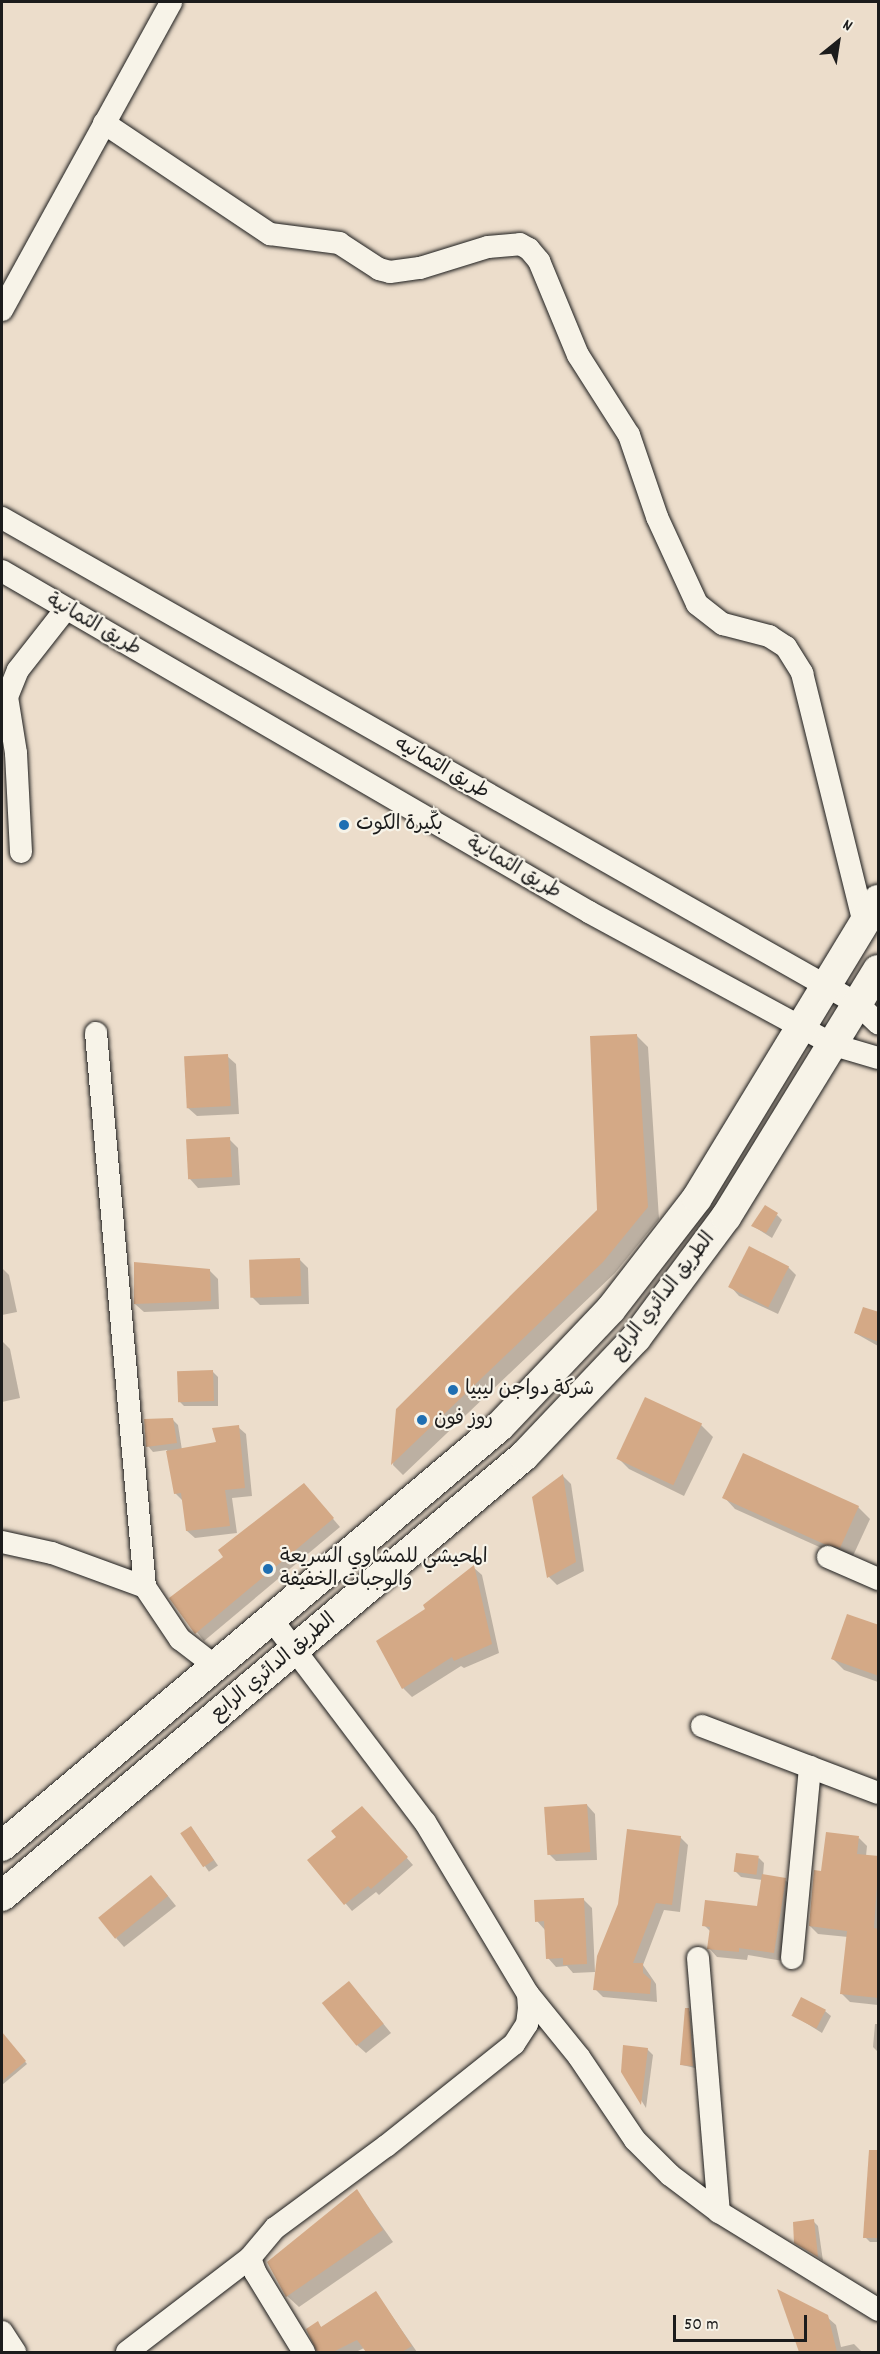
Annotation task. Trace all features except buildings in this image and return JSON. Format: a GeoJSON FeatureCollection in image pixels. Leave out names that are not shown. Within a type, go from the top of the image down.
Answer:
{"type":"FeatureCollection","features":[{"type":"Feature","properties":{"kind":"main road","name":"الطريق الدائري الرابع"},"geometry":{"type":"LineString","coordinates":[[2,1846],[500,1426],[611,1309],[698,1198],[871,912]]}},
{"type":"Feature","properties":{"kind":"main road","name":"الطريق الدائري الرابع"},"geometry":{"type":"LineString","coordinates":[[2,1896],[297,1650],[524,1456],[636,1338],[726,1217],[834,1045],[868,1014],[879,970]]}},
{"type":"Feature","properties":{"kind":"street"},"geometry":{"type":"LineString","coordinates":[[2,310],[171,2]]}},
{"type":"Feature","properties":{"kind":"street"},"geometry":{"type":"LineString","coordinates":[[104,123],[270,234],[339,243],[379,269],[390,272],[420,268],[488,247],[520,244],[529,249],[539,261],[578,355],[629,435],[657,517],[697,604],[723,624],[768,636],[786,647],[802,673],[871,912]]}},
{"type":"Feature","properties":{"kind":"street","name":"طريق الثمانيه"},"geometry":{"type":"LineString","coordinates":[[2,518],[827,987],[868,1014]]}},
{"type":"Feature","properties":{"kind":"street","name":"طريق الثمانية"},"geometry":{"type":"LineString","coordinates":[[2,571],[65,610],[589,912],[834,1045],[879,1058]]}},
{"type":"Feature","properties":{"kind":"street"},"geometry":{"type":"LineString","coordinates":[[21,852],[16,753],[4,699],[18,670],[65,610]]}},
{"type":"Feature","properties":{"kind":"street"},"geometry":{"type":"LineString","coordinates":[[96,1033],[145,1587],[180,1639],[215,1666]]}},
{"type":"Feature","properties":{"kind":"street"},"geometry":{"type":"LineString","coordinates":[[2,1542],[52,1553],[145,1587]]}},
{"type":"Feature","properties":{"kind":"street"},"geometry":{"type":"LineString","coordinates":[[828,1557],[879,1579]]}},
{"type":"Feature","properties":{"kind":"street"},"geometry":{"type":"LineString","coordinates":[[272,1620],[297,1650],[425,1822],[528,1994],[579,2057],[635,2140],[670,2175],[719,2212],[879,2310]]}},
{"type":"Feature","properties":{"kind":"street"},"geometry":{"type":"LineString","coordinates":[[702,1726],[879,1793]]}},
{"type":"Feature","properties":{"kind":"street"},"geometry":{"type":"LineString","coordinates":[[792,1958],[810,1767]]}},
{"type":"Feature","properties":{"kind":"street"},"geometry":{"type":"LineString","coordinates":[[698,1958],[719,2212]]}},
{"type":"Feature","properties":{"kind":"street"},"geometry":{"type":"LineString","coordinates":[[127,2352],[250,2258],[275,2228],[386,2146],[514,2044],[527,2024],[528,1994]]}},
{"type":"Feature","properties":{"kind":"street"},"geometry":{"type":"LineString","coordinates":[[250,2258],[255,2272],[304,2352]]}},
{"type":"Feature","properties":{"kind":"street"},"geometry":{"type":"LineString","coordinates":[[2,2332],[15,2352]]}},
{"type":"Feature","properties":{"kind":"place","name":"بكّيرة الكوت"},"geometry":{"type":"Point","coordinates":[344,825]}},
{"type":"Feature","properties":{"kind":"place","name":"شركة دواجن ليبيا"},"geometry":{"type":"Point","coordinates":[453,1390]}},
{"type":"Feature","properties":{"kind":"place","name":"روز فون"},"geometry":{"type":"Point","coordinates":[422,1420]}},
{"type":"Feature","properties":{"kind":"place","name":"المحيشي للمشاوي السريعة والوجبات الخفيفة"},"geometry":{"type":"Point","coordinates":[268,1569]}}]}
